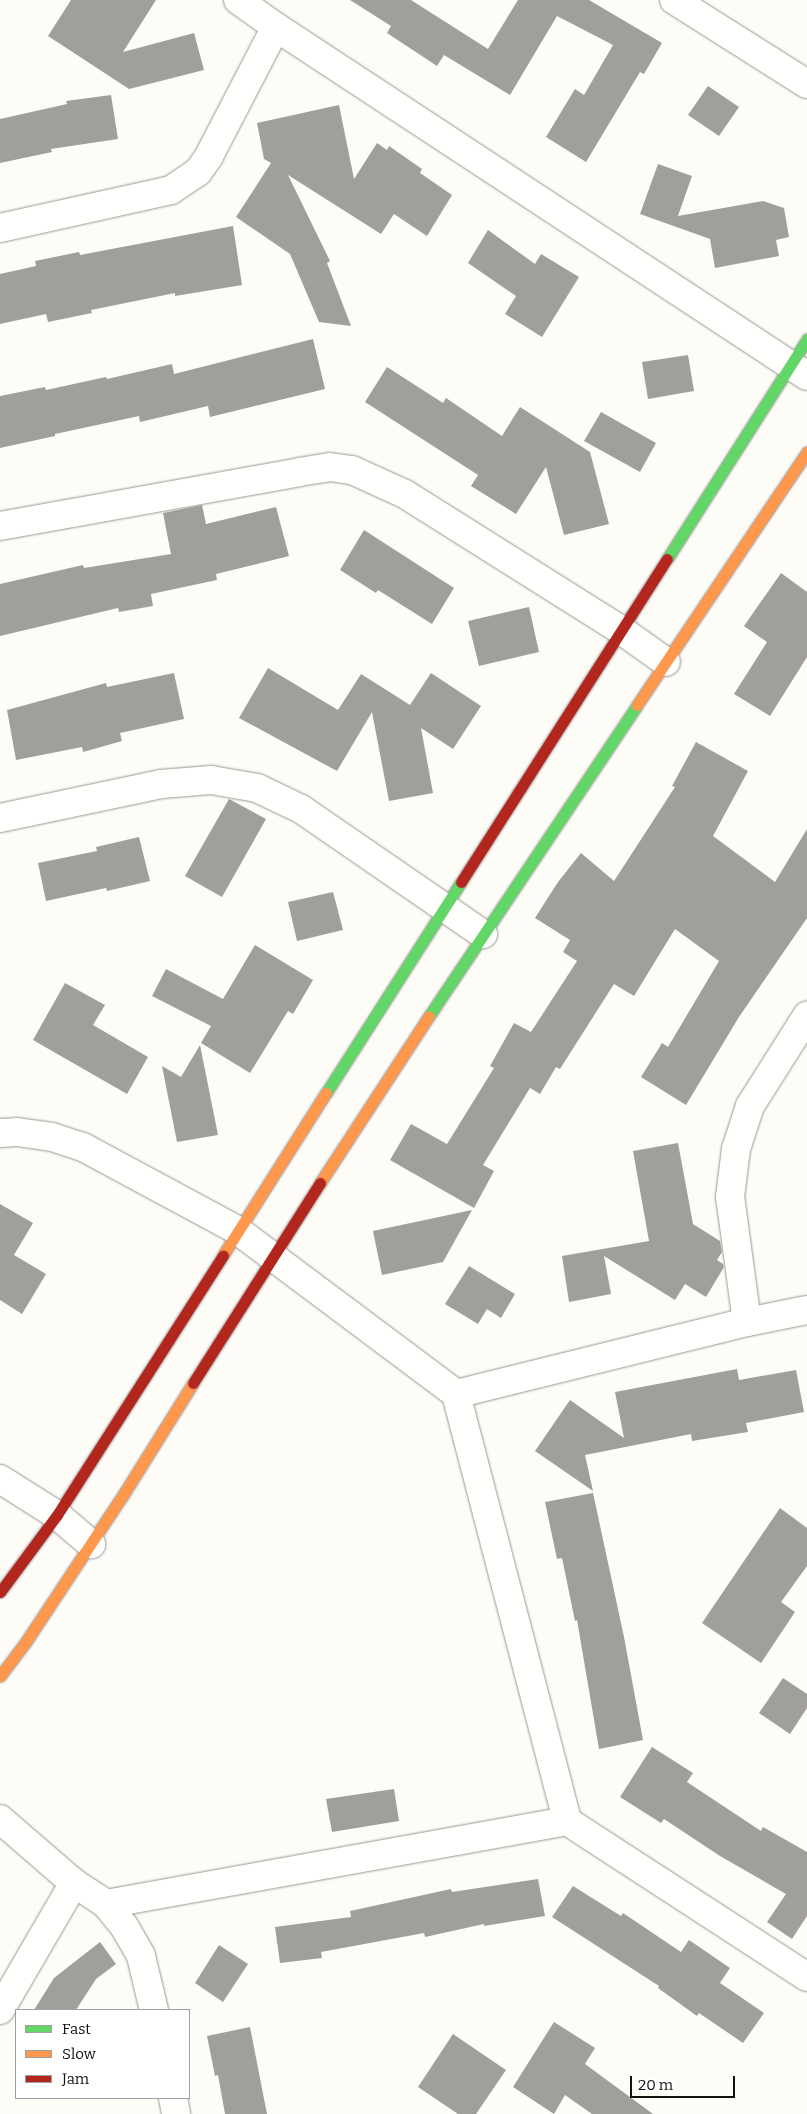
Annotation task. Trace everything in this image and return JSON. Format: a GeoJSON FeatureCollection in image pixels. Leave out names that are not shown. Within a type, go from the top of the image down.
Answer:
{"type":"FeatureCollection","features":[{"type":"Feature","properties":{"kind":"street"},"geometry":{"type":"LineString","coordinates":[[238,0],[276,27],[798,371]]}},
{"type":"Feature","properties":{"kind":"street"},"geometry":{"type":"LineString","coordinates":[[674,0],[807,84]]}},
{"type":"Feature","properties":{"kind":"street"},"geometry":{"type":"LineString","coordinates":[[0,228],[171,190],[198,172],[209,156],[276,27]]}},
{"type":"Feature","properties":{"kind":"street"},"geometry":{"type":"LineString","coordinates":[[0,1592],[57,1515],[621,630],[798,371],[807,339]]}},
{"type":"Feature","properties":{"kind":"street"},"geometry":{"type":"LineString","coordinates":[[0,1676],[91,1544],[273,1255],[483,934],[807,452]]}},
{"type":"Feature","properties":{"kind":"street"},"geometry":{"type":"LineString","coordinates":[[0,526],[330,467],[352,470],[405,494],[621,630],[666,662]]}},
{"type":"Feature","properties":{"kind":"street"},"geometry":{"type":"LineString","coordinates":[[0,818],[161,784],[212,780],[248,786],[301,808],[483,934]]}},
{"type":"Feature","properties":{"kind":"street"},"geometry":{"type":"LineString","coordinates":[[747,1322],[730,1197],[736,1149],[750,1106],[807,1016]]}},
{"type":"Feature","properties":{"kind":"street"},"geometry":{"type":"LineString","coordinates":[[0,1133],[17,1132],[52,1137],[83,1146],[237,1230],[273,1255],[456,1394],[567,1821],[807,1977]]}},
{"type":"Feature","properties":{"kind":"street"},"geometry":{"type":"LineString","coordinates":[[456,1394],[747,1322],[807,1310]]}},
{"type":"Feature","properties":{"kind":"street"},"geometry":{"type":"LineString","coordinates":[[0,1479],[57,1515],[91,1544]]}},
{"type":"Feature","properties":{"kind":"street"},"geometry":{"type":"LineString","coordinates":[[0,1819],[74,1883],[106,1904],[124,1926],[141,1956],[154,2009]]}},
{"type":"Feature","properties":{"kind":"street"},"geometry":{"type":"LineString","coordinates":[[106,1904],[567,1821]]}},
{"type":"Feature","properties":{"kind":"street"},"geometry":{"type":"LineString","coordinates":[[0,2010],[74,1883]]}},
{"type":"Feature","properties":{"kind":"street"},"geometry":{"type":"LineString","coordinates":[[173,2099],[176,2114]]}},
{"type":"Feature","properties":{"kind":"building"},"geometry":{"type":"Polygon","coordinates":[[[71,0],[156,0],[123,52],[194,33],[204,70],[129,89],[48,36],[71,0]]]}},
{"type":"Feature","properties":{"kind":"building"},"geometry":{"type":"Polygon","coordinates":[[[350,0],[411,0],[488,49],[518,0],[589,0],[662,43],[644,74],[640,72],[586,162],[546,137],[575,89],[584,95],[613,45],[557,16],[510,95],[444,55],[437,66],[387,33],[391,26],[350,0]]]}},
{"type":"Feature","properties":{"kind":"building"},"geometry":{"type":"Polygon","coordinates":[[[708,86],[739,107],[719,136],[688,115],[708,86]]]}},
{"type":"Feature","properties":{"kind":"building"},"geometry":{"type":"Polygon","coordinates":[[[111,95],[118,139],[51,149],[52,152],[0,163],[0,119],[67,104],[66,101],[111,95]]]}},
{"type":"Feature","properties":{"kind":"building"},"geometry":{"type":"Polygon","coordinates":[[[339,105],[354,179],[377,143],[387,150],[389,146],[422,169],[420,173],[452,195],[427,236],[394,214],[381,234],[288,175],[330,261],[327,263],[351,326],[319,322],[290,254],[236,217],[271,163],[264,159],[257,123],[339,105]]]}},
{"type":"Feature","properties":{"kind":"building"},"geometry":{"type":"Polygon","coordinates":[[[658,164],[692,176],[678,216],[763,201],[784,208],[789,237],[776,240],[779,256],[715,268],[710,239],[640,214],[658,164]]]}},
{"type":"Feature","properties":{"kind":"building"},"geometry":{"type":"Polygon","coordinates":[[[233,226],[242,285],[175,296],[175,293],[91,310],[92,313],[48,322],[46,314],[0,324],[0,274],[36,266],[35,261],[79,252],[80,255],[233,226]]]}},
{"type":"Feature","properties":{"kind":"building"},"geometry":{"type":"Polygon","coordinates":[[[488,230],[535,264],[541,254],[579,277],[542,337],[505,314],[516,296],[468,263],[488,230]]]}},
{"type":"Feature","properties":{"kind":"building"},"geometry":{"type":"Polygon","coordinates":[[[313,339],[325,389],[210,417],[208,406],[140,422],[139,416],[0,448],[0,396],[45,387],[46,390],[106,377],[107,379],[172,364],[174,374],[313,339]]]}},
{"type":"Feature","properties":{"kind":"building"},"geometry":{"type":"Polygon","coordinates":[[[688,355],[694,391],[648,399],[642,362],[688,355]]]}},
{"type":"Feature","properties":{"kind":"building"},"geometry":{"type":"Polygon","coordinates":[[[387,367],[443,403],[446,398],[502,436],[520,407],[590,452],[609,524],[564,535],[546,467],[516,514],[471,486],[478,475],[365,402],[387,367]]]}},
{"type":"Feature","properties":{"kind":"building"},"geometry":{"type":"Polygon","coordinates":[[[601,412],[656,443],[640,472],[584,441],[601,412]]]}},
{"type":"Feature","properties":{"kind":"building"},"geometry":{"type":"Polygon","coordinates":[[[202,505],[206,524],[276,507],[289,556],[216,574],[217,580],[151,594],[153,606],[119,612],[118,608],[0,636],[0,584],[83,565],[84,568],[171,554],[163,513],[202,505]]]}},
{"type":"Feature","properties":{"kind":"building"},"geometry":{"type":"Polygon","coordinates":[[[364,530],[454,588],[432,624],[378,590],[376,593],[340,570],[364,530]]]}},
{"type":"Feature","properties":{"kind":"building"},"geometry":{"type":"Polygon","coordinates":[[[781,573],[807,592],[807,657],[770,716],[734,694],[767,642],[744,626],[781,573]]]}},
{"type":"Feature","properties":{"kind":"building"},"geometry":{"type":"Polygon","coordinates":[[[529,607],[539,652],[479,666],[468,621],[529,607]]]}},
{"type":"Feature","properties":{"kind":"building"},"geometry":{"type":"Polygon","coordinates":[[[268,668],[338,710],[361,674],[410,705],[431,673],[481,706],[453,749],[421,728],[433,793],[389,801],[372,712],[337,771],[239,718],[268,668]]]}},
{"type":"Feature","properties":{"kind":"building"},"geometry":{"type":"Polygon","coordinates":[[[174,673],[184,719],[120,733],[122,741],[83,752],[82,747],[16,760],[7,710],[106,683],[107,687],[174,673]]]}},
{"type":"Feature","properties":{"kind":"building"},"geometry":{"type":"Polygon","coordinates":[[[696,742],[748,771],[713,836],[775,882],[807,829],[807,918],[739,1017],[686,1105],[641,1077],[662,1043],[668,1047],[719,961],[675,929],[634,996],[614,984],[560,1069],[556,1067],[540,1094],[530,1088],[483,1165],[494,1171],[474,1208],[390,1160],[411,1124],[447,1144],[494,1068],[490,1066],[514,1023],[531,1032],[577,961],[563,952],[570,940],[535,918],[558,882],[581,853],[614,881],[675,787],[672,786],[696,742]]]}},
{"type":"Feature","properties":{"kind":"building"},"geometry":{"type":"Polygon","coordinates":[[[229,799],[266,819],[222,897],[185,876],[229,799]]]}},
{"type":"Feature","properties":{"kind":"building"},"geometry":{"type":"Polygon","coordinates":[[[139,837],[150,881],[107,891],[106,888],[46,901],[38,863],[97,851],[96,847],[139,837]]]}},
{"type":"Feature","properties":{"kind":"building"},"geometry":{"type":"Polygon","coordinates":[[[333,892],[343,930],[297,941],[288,902],[333,892]]]}},
{"type":"Feature","properties":{"kind":"building"},"geometry":{"type":"Polygon","coordinates":[[[255,945],[313,980],[293,1014],[288,1011],[250,1073],[201,1043],[211,1026],[152,996],[166,969],[223,999],[255,945]]]}},
{"type":"Feature","properties":{"kind":"building"},"geometry":{"type":"Polygon","coordinates":[[[65,983],[105,1005],[93,1025],[148,1057],[127,1094],[33,1040],[65,983]]]}},
{"type":"Feature","properties":{"kind":"building"},"geometry":{"type":"Polygon","coordinates":[[[200,1045],[218,1135],[177,1142],[162,1066],[181,1077],[200,1045]]]}},
{"type":"Feature","properties":{"kind":"building"},"geometry":{"type":"Polygon","coordinates":[[[678,1143],[693,1224],[720,1241],[722,1252],[717,1260],[724,1267],[706,1297],[685,1284],[675,1300],[604,1256],[611,1294],[569,1302],[562,1256],[649,1241],[633,1151],[678,1143]]]}},
{"type":"Feature","properties":{"kind":"building"},"geometry":{"type":"Polygon","coordinates":[[[0,1204],[33,1223],[14,1255],[46,1274],[22,1314],[0,1300],[0,1204]]]}},
{"type":"Feature","properties":{"kind":"building"},"geometry":{"type":"Polygon","coordinates":[[[472,1210],[443,1262],[382,1275],[373,1231],[472,1210]]]}},
{"type":"Feature","properties":{"kind":"building"},"geometry":{"type":"Polygon","coordinates":[[[469,1266],[515,1294],[501,1318],[487,1309],[478,1324],[445,1304],[469,1266]]]}},
{"type":"Feature","properties":{"kind":"building"},"geometry":{"type":"Polygon","coordinates":[[[737,1369],[739,1380],[796,1370],[804,1412],[746,1423],[748,1432],[692,1441],[691,1434],[585,1455],[593,1491],[535,1451],[570,1400],[624,1438],[615,1392],[737,1369]]]}},
{"type":"Feature","properties":{"kind":"building"},"geometry":{"type":"Polygon","coordinates":[[[593,1493],[624,1637],[643,1740],[599,1749],[577,1620],[575,1621],[562,1558],[557,1559],[545,1502],[593,1493]]]}},
{"type":"Feature","properties":{"kind":"building"},"geometry":{"type":"Polygon","coordinates":[[[780,1508],[807,1528],[807,1566],[781,1602],[795,1612],[761,1663],[702,1623],[780,1508]]]}},
{"type":"Feature","properties":{"kind":"building"},"geometry":{"type":"Polygon","coordinates":[[[783,1678],[807,1694],[807,1708],[790,1734],[759,1713],[783,1678]]]}},
{"type":"Feature","properties":{"kind":"building"},"geometry":{"type":"Polygon","coordinates":[[[652,1747],[693,1773],[687,1782],[761,1831],[763,1827],[807,1852],[807,1916],[792,1939],[767,1922],[786,1894],[720,1856],[664,1819],[661,1823],[620,1797],[652,1747]]]}},
{"type":"Feature","properties":{"kind":"building"},"geometry":{"type":"Polygon","coordinates":[[[394,1789],[399,1821],[332,1832],[326,1799],[394,1789]]]}},
{"type":"Feature","properties":{"kind":"building"},"geometry":{"type":"Polygon","coordinates":[[[538,1879],[545,1916],[484,1926],[484,1924],[425,1937],[424,1933],[321,1952],[322,1958],[280,1963],[275,1927],[351,1917],[350,1911],[451,1889],[452,1892],[538,1879]]]}},
{"type":"Feature","properties":{"kind":"building"},"geometry":{"type":"Polygon","coordinates":[[[573,1886],[621,1916],[623,1913],[681,1952],[689,1940],[730,1968],[720,1983],[764,2013],[743,2043],[699,2013],[697,2016],[658,1988],[659,1986],[552,1917],[573,1886]]]}},
{"type":"Feature","properties":{"kind":"building"},"geometry":{"type":"Polygon","coordinates":[[[100,1942],[116,1964],[96,1979],[77,2009],[35,2009],[54,1978],[100,1942]]]}},
{"type":"Feature","properties":{"kind":"building"},"geometry":{"type":"Polygon","coordinates":[[[219,1945],[248,1964],[223,2002],[195,1983],[219,1945]]]}},
{"type":"Feature","properties":{"kind":"building"},"geometry":{"type":"Polygon","coordinates":[[[554,2022],[595,2048],[585,2064],[653,2114],[592,2114],[565,2095],[554,2114],[513,2087],[554,2022]]]}},
{"type":"Feature","properties":{"kind":"building"},"geometry":{"type":"Polygon","coordinates":[[[250,2027],[267,2114],[225,2114],[218,2075],[215,2076],[207,2036],[250,2027]]]}},
{"type":"Feature","properties":{"kind":"building"},"geometry":{"type":"Polygon","coordinates":[[[453,2034],[506,2070],[476,2114],[458,2114],[418,2087],[453,2034]]]}},
{"type":"Feature","properties":{"kind":"traffic: fast"},"geometry":{"type":"LineString","coordinates":[[667,559],[807,339]]}},
{"type":"Feature","properties":{"kind":"traffic: fast"},"geometry":{"type":"LineString","coordinates":[[429,1016],[637,705]]}},
{"type":"Feature","properties":{"kind":"traffic: fast"},"geometry":{"type":"LineString","coordinates":[[326,1093],[461,882]]}},
{"type":"Feature","properties":{"kind":"traffic: slow"},"geometry":{"type":"LineString","coordinates":[[637,705],[807,452]]}},
{"type":"Feature","properties":{"kind":"traffic: slow"},"geometry":{"type":"LineString","coordinates":[[320,1183],[429,1016]]}},
{"type":"Feature","properties":{"kind":"traffic: slow"},"geometry":{"type":"LineString","coordinates":[[223,1255],[326,1093]]}},
{"type":"Feature","properties":{"kind":"traffic: slow"},"geometry":{"type":"LineString","coordinates":[[0,1676],[25,1643],[123,1495],[193,1383]]}},
{"type":"Feature","properties":{"kind":"traffic: jam"},"geometry":{"type":"LineString","coordinates":[[461,882],[667,559]]}},
{"type":"Feature","properties":{"kind":"traffic: jam"},"geometry":{"type":"LineString","coordinates":[[193,1383],[320,1183]]}},
{"type":"Feature","properties":{"kind":"traffic: jam"},"geometry":{"type":"LineString","coordinates":[[0,1592],[57,1515],[223,1255]]}}]}
